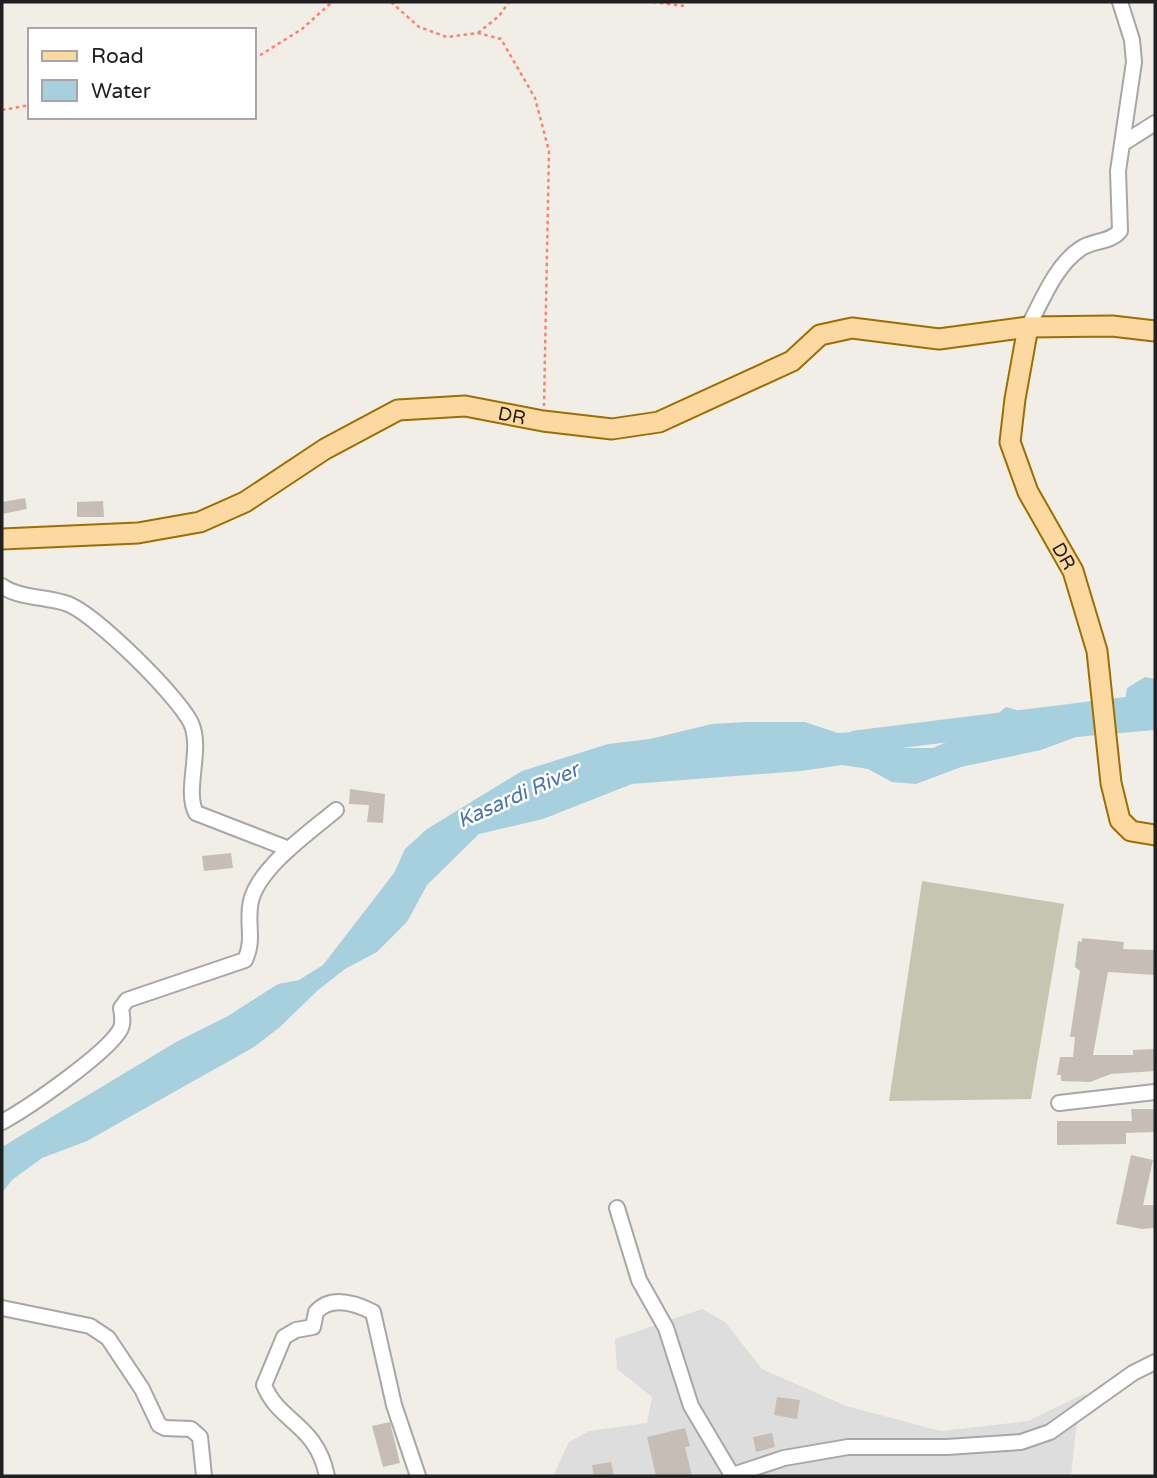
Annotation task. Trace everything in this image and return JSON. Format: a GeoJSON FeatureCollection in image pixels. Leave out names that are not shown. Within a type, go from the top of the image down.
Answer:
{"type":"FeatureCollection","features":[{"type":"Feature","properties":{"kind":"main road","name":"DR"},"geometry":{"type":"LineString","coordinates":[[2,539],[138,533],[200,522],[245,502],[325,449],[398,410],[465,406],[543,421],[612,429],[659,422],[792,360],[820,335],[852,328],[939,339],[1028,327],[1112,326],[1155,331]]}},
{"type":"Feature","properties":{"kind":"main road","name":"DR"},"geometry":{"type":"LineString","coordinates":[[1028,327],[1010,442],[1028,492],[1073,571],[1097,651],[1110,750],[1111,783],[1120,820],[1132,831],[1155,835]]}},
{"type":"Feature","properties":{"kind":"street"},"geometry":{"type":"LineString","coordinates":[[1028,327],[1059,271],[1080,249],[1115,237],[1120,231],[1118,171],[1134,62],[1132,40],[1120,2]]}},
{"type":"Feature","properties":{"kind":"street"},"geometry":{"type":"LineString","coordinates":[[1122,145],[1155,123]]}},
{"type":"Feature","properties":{"kind":"street"},"geometry":{"type":"LineString","coordinates":[[2,586],[70,605],[87,614],[112,634],[190,721],[195,744],[196,813],[289,849]]}},
{"type":"Feature","properties":{"kind":"street"},"geometry":{"type":"LineString","coordinates":[[2,1122],[22,1112],[72,1074],[118,1032],[122,1021],[121,1008],[127,1000],[245,960],[252,935],[250,905],[253,894],[289,849],[336,810]]}},
{"type":"Feature","properties":{"kind":"street"},"geometry":{"type":"LineString","coordinates":[[1059,1103],[1155,1092]]}},
{"type":"Feature","properties":{"kind":"street"},"geometry":{"type":"LineString","coordinates":[[617,1208],[639,1280],[666,1328],[691,1406],[731,1476],[784,1458],[848,1447],[947,1447],[1021,1442],[1050,1432],[1133,1373],[1155,1362]]}},
{"type":"Feature","properties":{"kind":"street"},"geometry":{"type":"LineString","coordinates":[[327,1476],[323,1457],[311,1436],[268,1395],[264,1385],[284,1337],[296,1330],[313,1327],[316,1312],[330,1303],[350,1303],[373,1312],[394,1405],[418,1476]]}},
{"type":"Feature","properties":{"kind":"street"},"geometry":{"type":"LineString","coordinates":[[2,1308],[90,1326],[108,1338],[142,1389],[159,1425],[191,1429],[200,1437],[204,1476]]}},
{"type":"Feature","properties":{"kind":"path"},"geometry":{"type":"LineString","coordinates":[[256,58],[302,29],[332,2]]}},
{"type":"Feature","properties":{"kind":"path"},"geometry":{"type":"LineString","coordinates":[[391,2],[419,27],[447,37],[478,33],[501,39],[535,99],[549,152],[543,421]]}},
{"type":"Feature","properties":{"kind":"path"},"geometry":{"type":"LineString","coordinates":[[478,33],[499,16],[509,2]]}},
{"type":"Feature","properties":{"kind":"path"},"geometry":{"type":"LineString","coordinates":[[653,2],[684,6]]}},
{"type":"Feature","properties":{"kind":"path"},"geometry":{"type":"LineString","coordinates":[[2,110],[28,105]]}},
{"type":"Feature","properties":{"kind":"shaded area"},"geometry":{"type":"Polygon","coordinates":[[[922,881],[1064,904],[1031,1099],[889,1101],[922,881]]]}},
{"type":"Feature","properties":{"kind":"shaded area"},"geometry":{"type":"Polygon","coordinates":[[[702,1309],[725,1322],[762,1369],[846,1406],[941,1431],[1028,1421],[1086,1393],[1076,1429],[1071,1476],[553,1476],[569,1442],[589,1431],[647,1423],[652,1397],[617,1369],[615,1339],[702,1309]]]}},
{"type":"Feature","properties":{"kind":"water"},"geometry":{"type":"Polygon","coordinates":[[[1145,677],[1155,679],[1155,730],[1076,737],[1041,750],[961,767],[916,784],[892,782],[868,769],[842,765],[801,771],[632,784],[543,819],[479,834],[427,885],[407,922],[377,952],[345,969],[254,1047],[87,1141],[42,1158],[12,1180],[2,1193],[2,1147],[176,1042],[228,1016],[278,984],[299,980],[323,965],[394,873],[405,849],[427,829],[522,771],[608,744],[650,739],[712,724],[745,722],[805,722],[838,733],[870,731],[902,748],[933,748],[983,726],[1006,707],[1058,722],[1091,714],[1123,713],[1127,688],[1145,677]]]}},
{"type":"Feature","properties":{"kind":"building"},"geometry":{"type":"Polygon","coordinates":[[[25,498],[27,509],[2,514],[2,502],[25,498]]]}},
{"type":"Feature","properties":{"kind":"building"},"geometry":{"type":"Polygon","coordinates":[[[103,501],[104,517],[77,517],[77,502],[103,501]]]}},
{"type":"Feature","properties":{"kind":"building"},"geometry":{"type":"Polygon","coordinates":[[[350,789],[385,794],[383,823],[367,822],[369,805],[349,804],[350,789]]]}},
{"type":"Feature","properties":{"kind":"building"},"geometry":{"type":"Polygon","coordinates":[[[231,853],[233,868],[204,871],[202,856],[231,853]]]}},
{"type":"Feature","properties":{"kind":"building"},"geometry":{"type":"Polygon","coordinates":[[[1082,938],[1124,942],[1123,949],[1155,950],[1155,975],[1108,972],[1093,1055],[1133,1055],[1133,1050],[1155,1049],[1155,1071],[1111,1074],[1090,1082],[1061,1081],[1061,1075],[1057,1075],[1060,1057],[1073,1057],[1075,1037],[1070,1037],[1080,971],[1075,967],[1078,941],[1082,942],[1082,938]]]}},
{"type":"Feature","properties":{"kind":"building"},"geometry":{"type":"Polygon","coordinates":[[[1131,1109],[1155,1109],[1155,1132],[1126,1133],[1126,1144],[1057,1145],[1057,1121],[1132,1121],[1131,1109]]]}},
{"type":"Feature","properties":{"kind":"building"},"geometry":{"type":"Polygon","coordinates":[[[1131,1155],[1153,1160],[1143,1205],[1155,1205],[1155,1228],[1142,1229],[1116,1224],[1131,1155]]]}},
{"type":"Feature","properties":{"kind":"building"},"geometry":{"type":"Polygon","coordinates":[[[777,1397],[800,1400],[797,1419],[774,1415],[777,1397]]]}},
{"type":"Feature","properties":{"kind":"building"},"geometry":{"type":"Polygon","coordinates":[[[390,1422],[400,1463],[383,1467],[372,1426],[390,1422]]]}},
{"type":"Feature","properties":{"kind":"building"},"geometry":{"type":"Polygon","coordinates":[[[685,1428],[690,1446],[685,1447],[692,1476],[656,1476],[647,1437],[685,1428]]]}},
{"type":"Feature","properties":{"kind":"building"},"geometry":{"type":"Polygon","coordinates":[[[772,1433],[775,1447],[756,1452],[753,1437],[772,1433]]]}},
{"type":"Feature","properties":{"kind":"building"},"geometry":{"type":"Polygon","coordinates":[[[611,1462],[614,1476],[594,1476],[592,1465],[611,1462]]]}},
{"type":"Feature","properties":{"kind":"waterway","name":"Kasardi River"},"geometry":{"type":"LineString","coordinates":[[856,742],[1155,705]]}}]}
